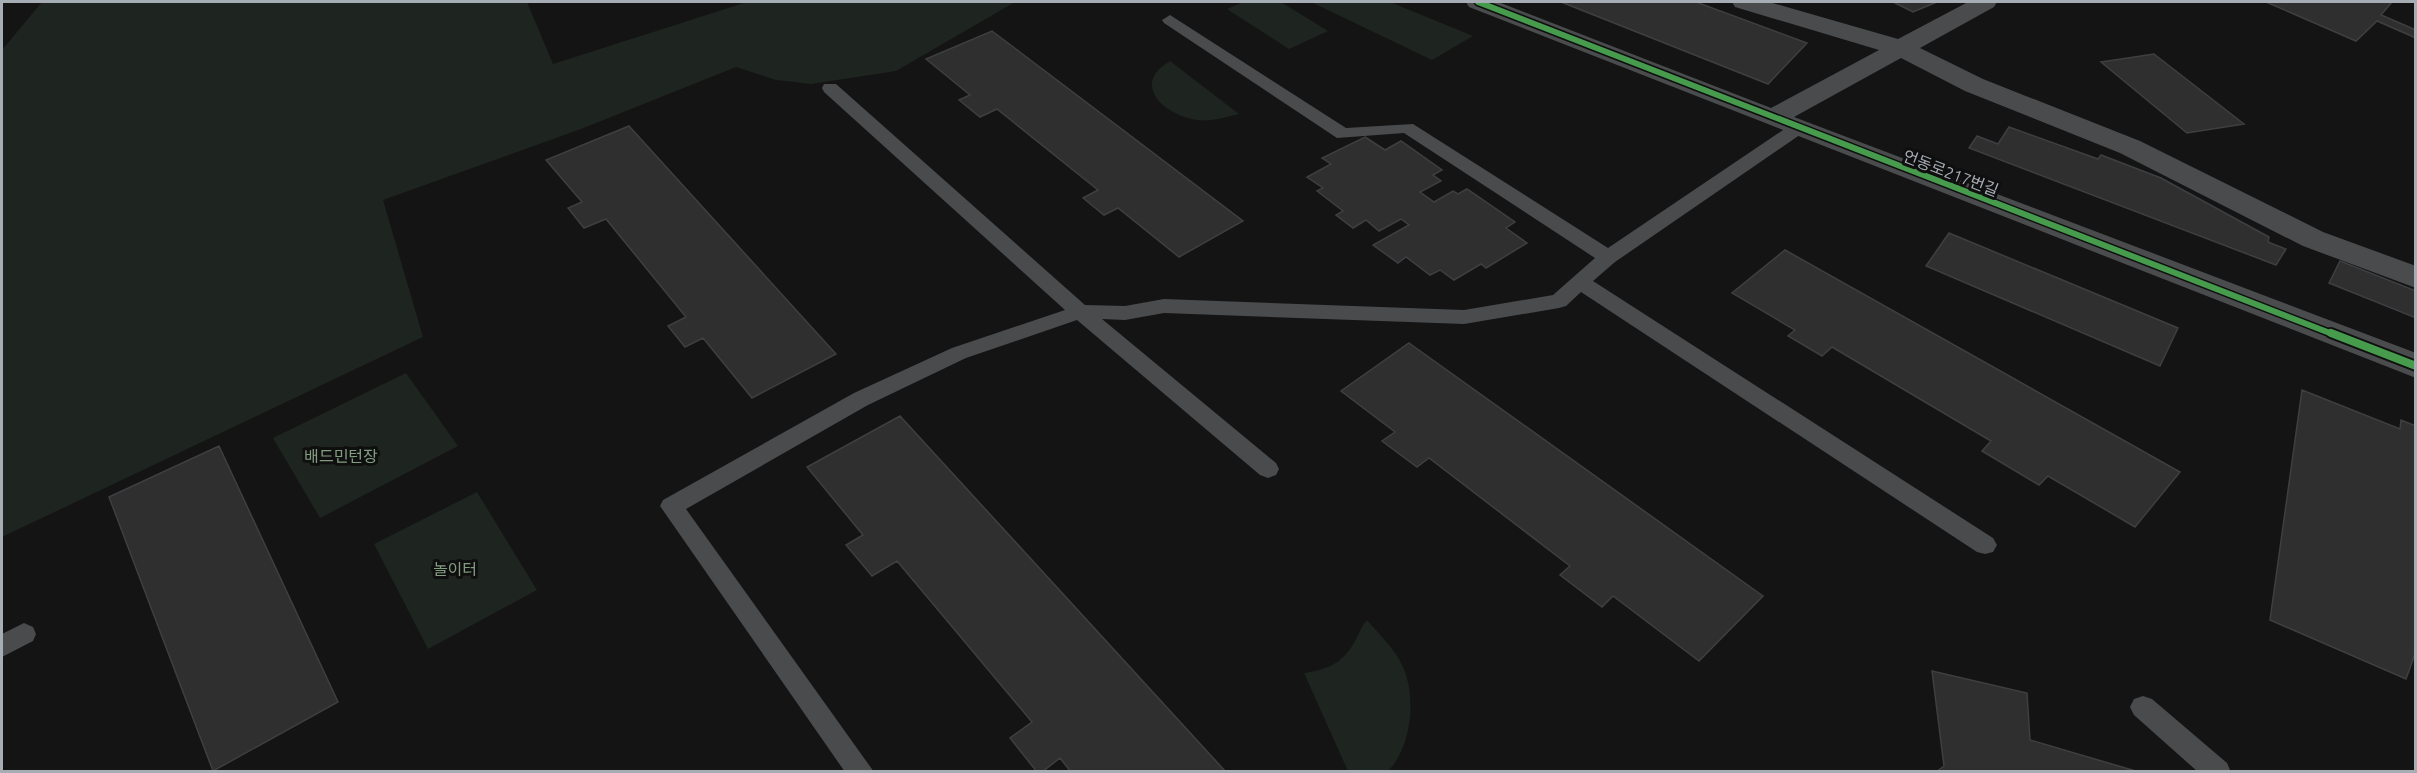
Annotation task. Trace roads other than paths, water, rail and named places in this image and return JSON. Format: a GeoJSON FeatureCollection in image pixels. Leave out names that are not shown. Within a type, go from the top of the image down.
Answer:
{"type":"FeatureCollection","features":[{"type":"Feature","properties":{"kind":"street","name":"언동로217번길"},"geometry":{"type":"LineString","coordinates":[[1478,2],[2415,366]]}},
{"type":"Feature","properties":{"kind":"street"},"geometry":{"type":"LineString","coordinates":[[1744,2],[1901,48],[1974,85],[2130,147],[2313,239],[2415,278]]}},
{"type":"Feature","properties":{"kind":"street"},"geometry":{"type":"LineString","coordinates":[[1786,123],[1901,48],[1985,2]]}},
{"type":"Feature","properties":{"kind":"lane"},"geometry":{"type":"LineString","coordinates":[[1170,20],[1343,134],[1407,128],[1608,256]]}},
{"type":"Feature","properties":{"kind":"lane"},"geometry":{"type":"LineString","coordinates":[[830,88],[1080,312],[1268,469]]}},
{"type":"Feature","properties":{"kind":"lane"},"geometry":{"type":"LineString","coordinates":[[861,771],[671,506],[871,394],[959,353],[1080,312],[1125,313],[1164,306],[1464,317],[1559,301],[1608,256],[1786,123]]}},
{"type":"Feature","properties":{"kind":"lane"},"geometry":{"type":"LineString","coordinates":[[1580,282],[1985,545]]}},
{"type":"Feature","properties":{"kind":"lane"},"geometry":{"type":"LineString","coordinates":[[2,646],[24,634]]}},
{"type":"Feature","properties":{"kind":"lane"},"geometry":{"type":"LineString","coordinates":[[2143,707],[2218,771]]}},
{"type":"Feature","properties":{"kind":"park label","name":"배드민턴장"},"geometry":{"type":"Point","coordinates":[341,456]}},
{"type":"Feature","properties":{"kind":"park label","name":"놀이터"},"geometry":{"type":"Point","coordinates":[455,569]}}]}
